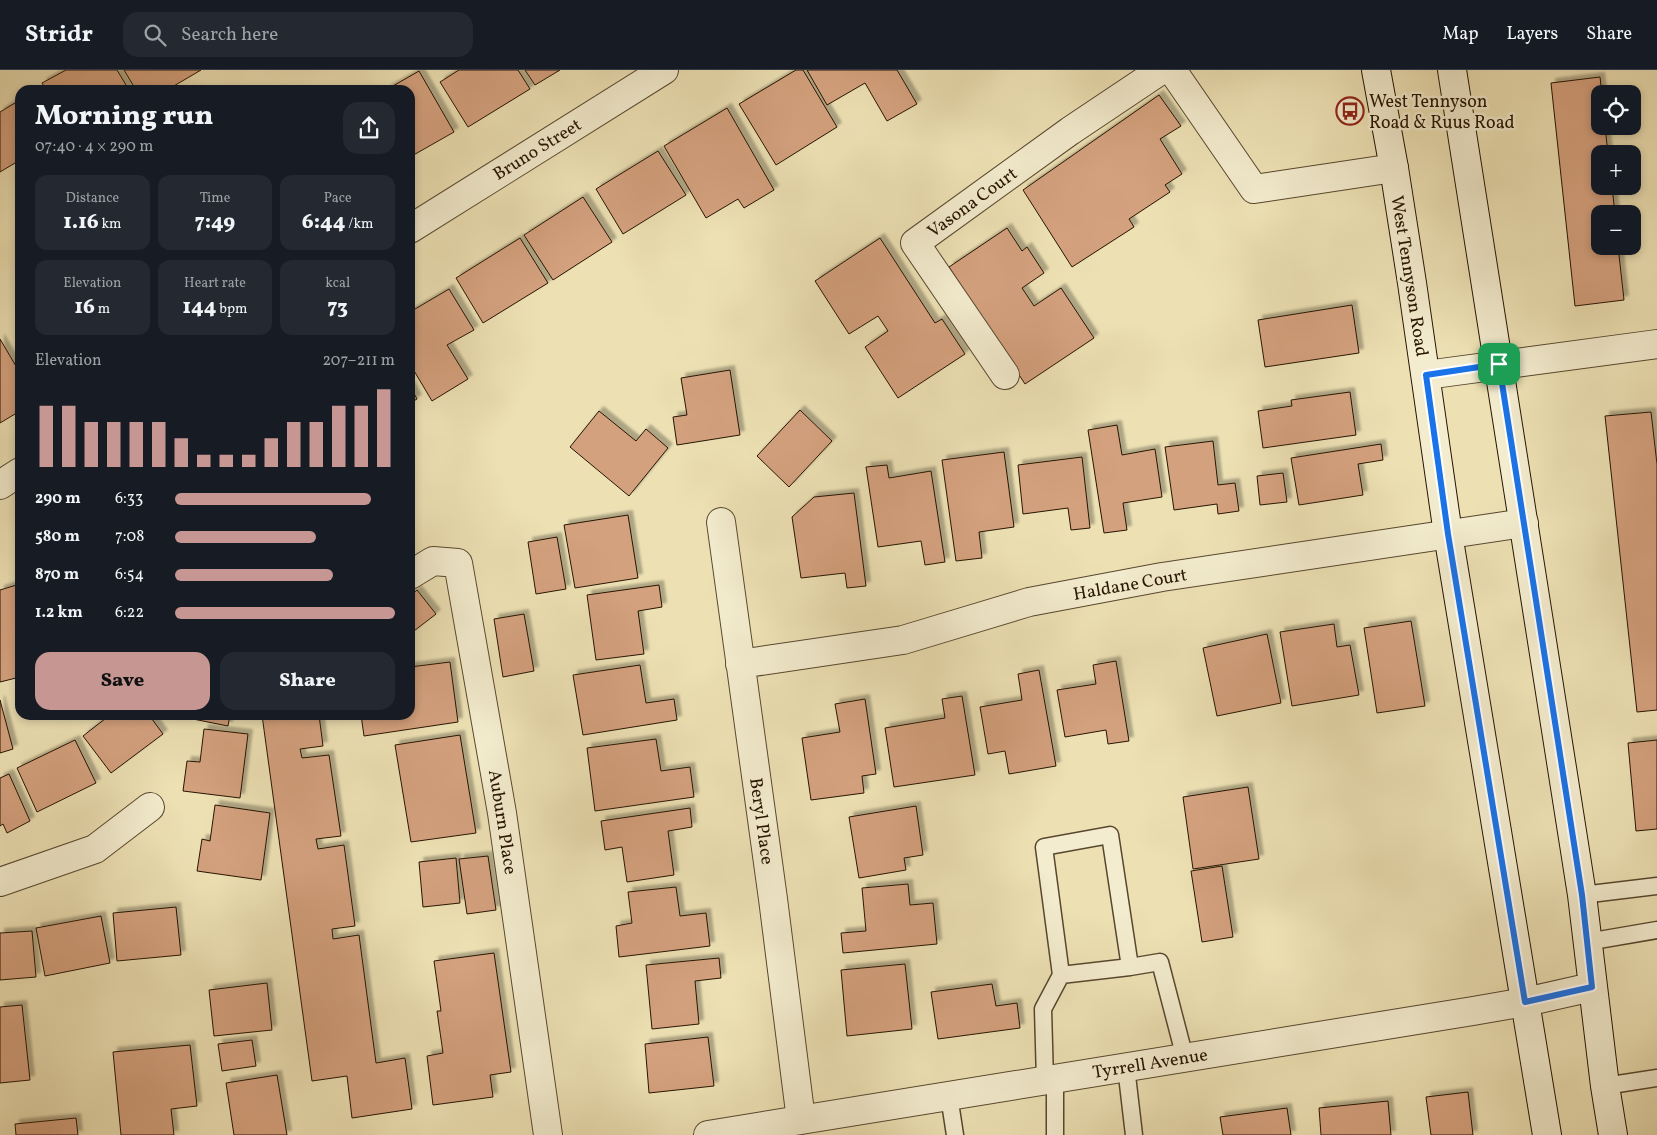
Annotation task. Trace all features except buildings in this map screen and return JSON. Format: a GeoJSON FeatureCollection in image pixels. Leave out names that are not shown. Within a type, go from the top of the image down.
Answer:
{"type":"FeatureCollection","features":[{"type":"Feature","properties":{"kind":"street","name":"Bruno Street"},"geometry":{"type":"LineString","coordinates":[[415,225],[664,70]]}},
{"type":"Feature","properties":{"kind":"street","name":"Vasona Court"},"geometry":{"type":"LineString","coordinates":[[1005,375],[914,243],[1070,131],[1161,70]]}},
{"type":"Feature","properties":{"kind":"street"},"geometry":{"type":"LineString","coordinates":[[1172,70],[1254,189],[1394,168]]}},
{"type":"Feature","properties":{"kind":"street","name":"West Tennyson Road"},"geometry":{"type":"LineString","coordinates":[[1376,70],[1394,168],[1448,534],[1547,1135]]}},
{"type":"Feature","properties":{"kind":"street"},"geometry":{"type":"LineString","coordinates":[[1452,70],[1582,895],[1592,987],[1613,1135]]}},
{"type":"Feature","properties":{"kind":"street"},"geometry":{"type":"LineString","coordinates":[[1426,375],[1657,344]]}},
{"type":"Feature","properties":{"kind":"street"},"geometry":{"type":"LineString","coordinates":[[0,485],[15,475]]}},
{"type":"Feature","properties":{"kind":"street","name":"Beryl Place"},"geometry":{"type":"LineString","coordinates":[[721,522],[773,899],[801,1120]]}},
{"type":"Feature","properties":{"kind":"street","name":"Haldane Court"},"geometry":{"type":"LineString","coordinates":[[740,664],[903,640],[1029,602],[1162,577],[1524,523]]}},
{"type":"Feature","properties":{"kind":"street","name":"Auburn Place"},"geometry":{"type":"LineString","coordinates":[[415,573],[433,561],[458,563],[502,813],[548,1135]]}},
{"type":"Feature","properties":{"kind":"street"},"geometry":{"type":"LineString","coordinates":[[0,882],[95,849],[150,807]]}},
{"type":"Feature","properties":{"kind":"street","name":"Tyrrell Avenue"},"geometry":{"type":"LineString","coordinates":[[708,1135],[1525,1002],[1592,987]]}},
{"type":"Feature","properties":{"kind":"lane"},"geometry":{"type":"LineString","coordinates":[[1055,1135],[1043,1008],[1061,975],[1044,847],[1110,835],[1130,967]]}},
{"type":"Feature","properties":{"kind":"lane"},"geometry":{"type":"LineString","coordinates":[[1582,895],[1657,886]]}},
{"type":"Feature","properties":{"kind":"lane"},"geometry":{"type":"LineString","coordinates":[[1587,942],[1657,930]]}},
{"type":"Feature","properties":{"kind":"lane"},"geometry":{"type":"LineString","coordinates":[[1061,975],[1160,962],[1185,1058]]}},
{"type":"Feature","properties":{"kind":"lane"},"geometry":{"type":"LineString","coordinates":[[1126,1067],[1134,1135]]}},
{"type":"Feature","properties":{"kind":"lane"},"geometry":{"type":"LineString","coordinates":[[1605,1086],[1657,1078]]}},
{"type":"Feature","properties":{"kind":"lane"},"geometry":{"type":"LineString","coordinates":[[949,1096],[955,1135]]}},
{"type":"Feature","properties":{"kind":"place","name":"West Tennyson Road & Ruus Road"},"geometry":{"type":"Point","coordinates":[1350,111]}},
{"type":"Feature","properties":{"kind":"route"},"geometry":{"type":"LineString","coordinates":[[1499,364],[1582,895],[1592,987],[1525,1002],[1448,534],[1426,375],[1499,364]]}}]}
